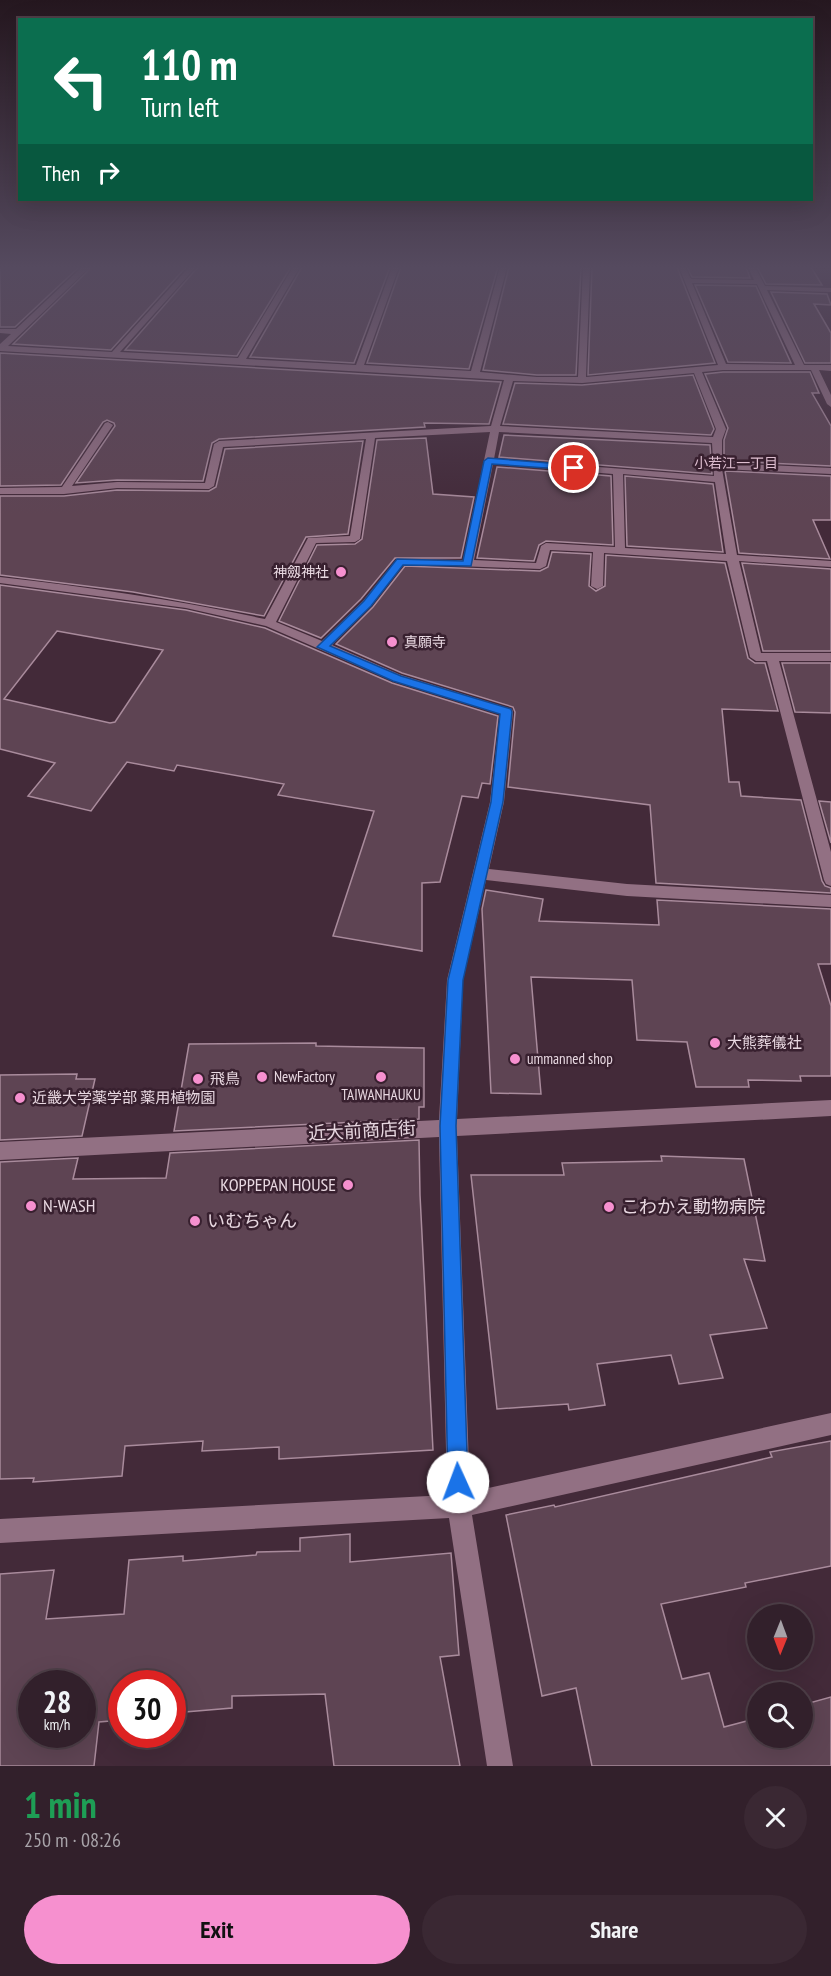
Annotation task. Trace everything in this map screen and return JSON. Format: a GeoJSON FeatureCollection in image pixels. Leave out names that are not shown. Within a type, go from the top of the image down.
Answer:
{"type":"FeatureCollection","features":[{"type":"Feature","properties":{"kind":"street"},"geometry":{"type":"LineString","coordinates":[[28,349],[475,374],[509,379],[582,380],[723,367],[831,368]]}},
{"type":"Feature","properties":{"kind":"street"},"geometry":{"type":"LineString","coordinates":[[114,354],[118,349]]}},
{"type":"Feature","properties":{"kind":"street"},"geometry":{"type":"LineString","coordinates":[[240,362],[248,349]]}},
{"type":"Feature","properties":{"kind":"street"},"geometry":{"type":"LineString","coordinates":[[359,368],[366,349]]}},
{"type":"Feature","properties":{"kind":"street"},"geometry":{"type":"LineString","coordinates":[[475,374],[482,349]]}},
{"type":"Feature","properties":{"kind":"street"},"geometry":{"type":"LineString","coordinates":[[582,380],[583,349]]}},
{"type":"Feature","properties":{"kind":"street"},"geometry":{"type":"LineString","coordinates":[[716,349],[723,367]]}},
{"type":"Feature","properties":{"kind":"street"},"geometry":{"type":"LineString","coordinates":[[792,349],[801,368]]}},
{"type":"Feature","properties":{"kind":"street"},"geometry":{"type":"LineString","coordinates":[[814,368],[831,404]]}},
{"type":"Feature","properties":{"kind":"street"},"geometry":{"type":"LineString","coordinates":[[697,370],[721,429],[717,440],[717,466],[732,557],[756,657],[831,657]]}},
{"type":"Feature","properties":{"kind":"street"},"geometry":{"type":"LineString","coordinates":[[468,564],[495,429],[509,379]]}},
{"type":"Feature","properties":{"kind":"street"},"geometry":{"type":"LineString","coordinates":[[64,491],[108,425]]}},
{"type":"Feature","properties":{"kind":"street"},"geometry":{"type":"LineString","coordinates":[[0,491],[64,491],[117,485],[209,486],[219,444],[495,429],[717,440]]}},
{"type":"Feature","properties":{"kind":"street"},"geometry":{"type":"LineString","coordinates":[[269,624],[312,540],[355,539],[370,435]]}},
{"type":"Feature","properties":{"kind":"street"},"geometry":{"type":"LineString","coordinates":[[488,461],[720,479]]}},
{"type":"Feature","properties":{"kind":"street"},"geometry":{"type":"LineString","coordinates":[[717,466],[831,471]]}},
{"type":"Feature","properties":{"kind":"street"},"geometry":{"type":"LineString","coordinates":[[618,471],[620,550]]}},
{"type":"Feature","properties":{"kind":"street"},"geometry":{"type":"LineString","coordinates":[[323,647],[367,603],[401,561],[540,566],[546,546],[831,564]]}},
{"type":"Feature","properties":{"kind":"street"},"geometry":{"type":"LineString","coordinates":[[597,586],[598,549]]}},
{"type":"Feature","properties":{"kind":"street"},"geometry":{"type":"LineString","coordinates":[[0,580],[186,605],[269,624],[397,678],[507,712],[497,802],[455,980],[448,1126],[459,1506],[500,1766]]}},
{"type":"Feature","properties":{"kind":"street"},"geometry":{"type":"LineString","coordinates":[[772,657],[831,880]]}},
{"type":"Feature","properties":{"kind":"street"},"geometry":{"type":"LineString","coordinates":[[480,874],[627,891],[831,901]]}},
{"type":"Feature","properties":{"kind":"street","name":"近大前商店街"},"geometry":{"type":"LineString","coordinates":[[0,1151],[831,1107]]}},
{"type":"Feature","properties":{"kind":"street"},"geometry":{"type":"LineString","coordinates":[[0,1531],[459,1506],[831,1424]]}},
{"type":"Feature","properties":{"kind":"building"},"geometry":{"type":"Polygon","coordinates":[[[126,349],[241,349],[237,356],[126,349]]]}},
{"type":"Feature","properties":{"kind":"building"},"geometry":{"type":"Polygon","coordinates":[[[254,349],[359,349],[354,363],[250,357],[254,349]]]}},
{"type":"Feature","properties":{"kind":"building"},"geometry":{"type":"Polygon","coordinates":[[[372,349],[475,349],[469,369],[367,363],[372,349]]]}},
{"type":"Feature","properties":{"kind":"building"},"geometry":{"type":"Polygon","coordinates":[[[488,349],[577,349],[576,375],[537,375],[483,370],[488,349]]]}},
{"type":"Feature","properties":{"kind":"building"},"geometry":{"type":"Polygon","coordinates":[[[589,349],[710,349],[715,363],[588,375],[589,349]]]}},
{"type":"Feature","properties":{"kind":"building"},"geometry":{"type":"Polygon","coordinates":[[[723,349],[785,349],[791,363],[728,362],[723,349]]]}},
{"type":"Feature","properties":{"kind":"building"},"geometry":{"type":"Polygon","coordinates":[[[798,349],[831,349],[831,363],[805,363],[798,349]]]}},
{"type":"Feature","properties":{"kind":"building"},"geometry":{"type":"Polygon","coordinates":[[[0,353],[501,382],[489,424],[424,423],[425,427],[219,439],[212,443],[203,481],[117,480],[76,483],[115,426],[107,420],[103,422],[61,485],[0,486],[0,353]]]}},
{"type":"Feature","properties":{"kind":"building"},"geometry":{"type":"Polygon","coordinates":[[[810,372],[819,393],[812,393],[831,426],[831,466],[724,461],[724,440],[728,428],[705,374],[810,372]]]}},
{"type":"Feature","properties":{"kind":"building"},"geometry":{"type":"Polygon","coordinates":[[[693,375],[714,429],[711,435],[503,424],[515,383],[582,385],[693,375]]]}},
{"type":"Feature","properties":{"kind":"building"},"geometry":{"type":"Polygon","coordinates":[[[504,435],[710,445],[712,474],[499,457],[504,435]]]}},
{"type":"Feature","properties":{"kind":"building"},"geometry":{"type":"Polygon","coordinates":[[[426,438],[433,494],[474,497],[461,558],[395,558],[361,599],[321,638],[279,621],[317,545],[355,544],[362,539],[377,440],[426,438]]]}},
{"type":"Feature","properties":{"kind":"building"},"geometry":{"type":"Polygon","coordinates":[[[363,441],[348,534],[306,537],[264,616],[133,592],[0,575],[0,496],[64,496],[117,490],[209,491],[216,487],[225,449],[363,441]]]}},
{"type":"Feature","properties":{"kind":"building"},"geometry":{"type":"Polygon","coordinates":[[[497,467],[611,476],[613,545],[546,541],[539,545],[534,561],[477,558],[497,467]]]}},
{"type":"Feature","properties":{"kind":"building"},"geometry":{"type":"Polygon","coordinates":[[[725,471],[831,476],[831,520],[813,520],[830,559],[739,553],[725,471]]]}},
{"type":"Feature","properties":{"kind":"building"},"geometry":{"type":"Polygon","coordinates":[[[625,476],[713,484],[723,552],[627,546],[625,476]]]}},
{"type":"Feature","properties":{"kind":"building"},"geometry":{"type":"Polygon","coordinates":[[[552,552],[591,554],[589,586],[596,591],[605,586],[606,555],[725,563],[748,658],[755,663],[765,663],[778,711],[722,709],[729,782],[739,782],[741,796],[801,800],[822,881],[825,886],[831,888],[831,893],[656,883],[650,805],[508,787],[515,712],[513,707],[402,673],[336,644],[373,607],[405,566],[540,571],[548,567],[552,552]]]}},
{"type":"Feature","properties":{"kind":"building"},"geometry":{"type":"Polygon","coordinates":[[[742,563],[831,569],[831,651],[763,651],[742,563]]]}},
{"type":"Feature","properties":{"kind":"building"},"geometry":{"type":"Polygon","coordinates":[[[0,585],[186,610],[265,628],[392,683],[498,716],[490,784],[482,783],[478,798],[462,796],[440,882],[422,883],[422,951],[333,936],[374,811],[278,795],[284,784],[177,765],[174,771],[127,762],[91,811],[28,796],[55,763],[0,749],[0,585]],[[57,631],[4,699],[110,723],[115,722],[163,650],[57,631]]]}},
{"type":"Feature","properties":{"kind":"building"},"geometry":{"type":"Polygon","coordinates":[[[782,663],[831,663],[831,713],[795,712],[782,663]]]}},
{"type":"Feature","properties":{"kind":"building"},"geometry":{"type":"Polygon","coordinates":[[[819,801],[831,802],[831,843],[819,801]]]}},
{"type":"Feature","properties":{"kind":"building"},"geometry":{"type":"Polygon","coordinates":[[[486,890],[543,899],[539,921],[659,925],[657,900],[831,909],[831,964],[818,964],[831,1006],[831,1076],[800,1076],[801,1081],[748,1080],[749,1087],[696,1087],[687,1042],[637,1040],[632,980],[531,977],[541,1094],[491,1093],[482,909],[486,890]]]}},
{"type":"Feature","properties":{"kind":"building"},"geometry":{"type":"Polygon","coordinates":[[[316,1043],[316,1046],[424,1048],[424,1107],[419,1107],[419,1119],[174,1131],[189,1044],[316,1043]]]}},
{"type":"Feature","properties":{"kind":"building"},"geometry":{"type":"Polygon","coordinates":[[[77,1074],[76,1079],[95,1079],[82,1136],[0,1140],[0,1075],[77,1074]]]}},
{"type":"Feature","properties":{"kind":"building"},"geometry":{"type":"Polygon","coordinates":[[[419,1140],[433,1450],[279,1459],[279,1447],[202,1451],[203,1441],[125,1446],[122,1476],[33,1482],[34,1478],[0,1479],[0,1162],[78,1158],[73,1179],[166,1178],[170,1153],[419,1140]]]}},
{"type":"Feature","properties":{"kind":"building"},"geometry":{"type":"Polygon","coordinates":[[[661,1156],[744,1159],[765,1261],[744,1259],[767,1328],[710,1335],[723,1378],[679,1384],[671,1355],[597,1364],[605,1405],[569,1410],[568,1404],[497,1409],[471,1175],[564,1175],[562,1163],[662,1161],[661,1156]]]}},
{"type":"Feature","properties":{"kind":"building"},"geometry":{"type":"Polygon","coordinates":[[[831,1441],[831,1566],[745,1583],[746,1587],[661,1604],[682,1679],[709,1673],[724,1727],[747,1721],[747,1748],[813,1748],[813,1702],[831,1697],[831,1766],[592,1766],[576,1688],[542,1696],[506,1515],[554,1505],[555,1507],[772,1457],[770,1452],[831,1441]]]}},
{"type":"Feature","properties":{"kind":"building"},"geometry":{"type":"Polygon","coordinates":[[[350,1534],[350,1562],[451,1553],[459,1655],[440,1657],[460,1766],[334,1766],[325,1694],[232,1696],[232,1708],[186,1712],[186,1670],[108,1670],[108,1721],[99,1722],[94,1766],[0,1766],[0,1574],[54,1570],[46,1619],[124,1614],[129,1560],[183,1556],[183,1561],[256,1555],[257,1552],[300,1551],[300,1538],[350,1534]]]}},
{"type":"Feature","properties":{"kind":"place","name":"神劔神社"},"geometry":{"type":"Point","coordinates":[341,572]}},
{"type":"Feature","properties":{"kind":"place","name":"真願寺"},"geometry":{"type":"Point","coordinates":[392,642]}},
{"type":"Feature","properties":{"kind":"place","name":"大熊葬儀社"},"geometry":{"type":"Point","coordinates":[715,1043]}},
{"type":"Feature","properties":{"kind":"place","name":"ummanned shop"},"geometry":{"type":"Point","coordinates":[515,1059]}},
{"type":"Feature","properties":{"kind":"place","name":"NewFactory"},"geometry":{"type":"Point","coordinates":[262,1077]}},
{"type":"Feature","properties":{"kind":"place","name":"TAIWANHAUKU"},"geometry":{"type":"Point","coordinates":[381,1077]}},
{"type":"Feature","properties":{"kind":"place","name":"飛鳥"},"geometry":{"type":"Point","coordinates":[198,1079]}},
{"type":"Feature","properties":{"kind":"place","name":"近畿大学薬学部 薬用植物園"},"geometry":{"type":"Point","coordinates":[20,1098]}},
{"type":"Feature","properties":{"kind":"place","name":"KOPPEPAN HOUSE"},"geometry":{"type":"Point","coordinates":[348,1185]}},
{"type":"Feature","properties":{"kind":"place","name":"N-WASH"},"geometry":{"type":"Point","coordinates":[31,1206]}},
{"type":"Feature","properties":{"kind":"place","name":"こわかえ動物病院"},"geometry":{"type":"Point","coordinates":[609,1207]}},
{"type":"Feature","properties":{"kind":"place","name":"いむちゃん"},"geometry":{"type":"Point","coordinates":[195,1221]}},
{"type":"Feature","properties":{"kind":"district","name":"小若江一丁目"},"geometry":{"type":"Point","coordinates":[736,463]}},
{"type":"Feature","properties":{"kind":"route"},"geometry":{"type":"LineString","coordinates":[[458,1482],[448,1126],[455,980],[497,802],[507,712],[397,678],[323,647],[387,581],[401,561],[468,564],[488,461],[574,468]]}}]}
